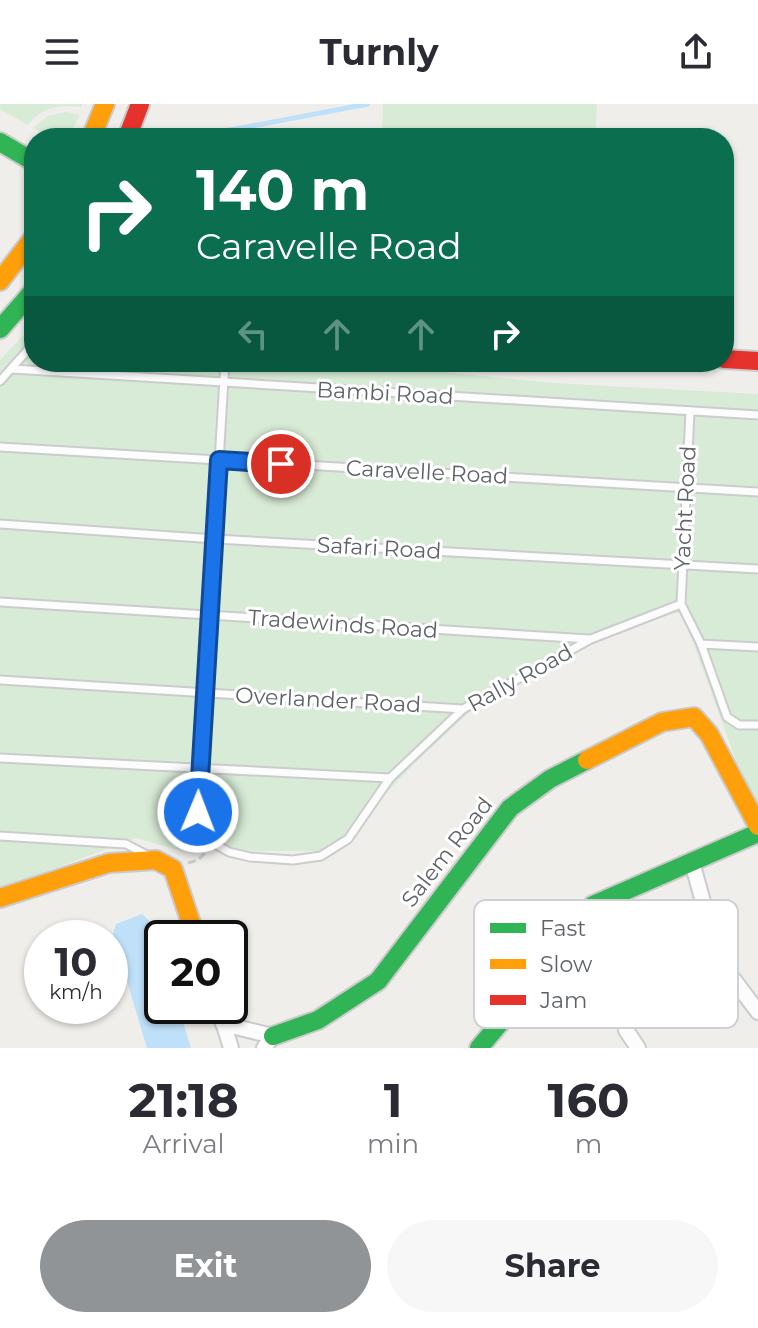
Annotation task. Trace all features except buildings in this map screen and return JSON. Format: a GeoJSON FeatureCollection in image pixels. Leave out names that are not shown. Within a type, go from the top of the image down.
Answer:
{"type":"FeatureCollection","features":[{"type":"Feature","properties":{"kind":"street"},"geometry":{"type":"LineString","coordinates":[[95,128],[105,104]]}},
{"type":"Feature","properties":{"kind":"street"},"geometry":{"type":"LineString","coordinates":[[131,128],[140,104]]}},
{"type":"Feature","properties":{"kind":"street"},"geometry":{"type":"LineString","coordinates":[[0,142],[24,156]]}},
{"type":"Feature","properties":{"kind":"street"},"geometry":{"type":"LineString","coordinates":[[0,281],[24,250]]}},
{"type":"Feature","properties":{"kind":"street"},"geometry":{"type":"LineString","coordinates":[[0,329],[24,301]]}},
{"type":"Feature","properties":{"kind":"street"},"geometry":{"type":"LineString","coordinates":[[734,360],[758,361]]}},
{"type":"Feature","properties":{"kind":"street","name":"Salem Road"},"geometry":{"type":"LineString","coordinates":[[223,1024],[268,1042],[318,1020],[378,981],[510,808],[550,779],[662,722],[694,717],[709,734],[758,826]]}},
{"type":"Feature","properties":{"kind":"street"},"geometry":{"type":"LineString","coordinates":[[605,900],[758,833]]}},
{"type":"Feature","properties":{"kind":"street"},"geometry":{"type":"LineString","coordinates":[[0,898],[109,863],[156,860],[173,869],[190,920]]}},
{"type":"Feature","properties":{"kind":"street"},"geometry":{"type":"LineString","coordinates":[[692,862],[702,900]]}},
{"type":"Feature","properties":{"kind":"street"},"geometry":{"type":"LineString","coordinates":[[738,985],[758,1012]]}},
{"type":"Feature","properties":{"kind":"street"},"geometry":{"type":"LineString","coordinates":[[223,1024],[231,1048]]}},
{"type":"Feature","properties":{"kind":"street"},"geometry":{"type":"LineString","coordinates":[[479,1048],[496,1028]]}},
{"type":"Feature","properties":{"kind":"street"},"geometry":{"type":"LineString","coordinates":[[626,1030],[638,1048]]}},
{"type":"Feature","properties":{"kind":"lane"},"geometry":{"type":"LineString","coordinates":[[0,381],[24,355]]}},
{"type":"Feature","properties":{"kind":"lane","name":"Bambi Road"},"geometry":{"type":"LineString","coordinates":[[12,369],[24,370]]}},
{"type":"Feature","properties":{"kind":"lane","name":"Bambi Road"},"geometry":{"type":"LineString","coordinates":[[54,372],[758,415]]}},
{"type":"Feature","properties":{"kind":"lane"},"geometry":{"type":"LineString","coordinates":[[215,844],[205,832],[198,812],[225,372]]}},
{"type":"Feature","properties":{"kind":"lane","name":"Yacht Road"},"geometry":{"type":"LineString","coordinates":[[681,604],[690,411]]}},
{"type":"Feature","properties":{"kind":"lane","name":"Caravelle Road"},"geometry":{"type":"LineString","coordinates":[[0,447],[758,492]]}},
{"type":"Feature","properties":{"kind":"lane","name":"Safari Road"},"geometry":{"type":"LineString","coordinates":[[0,524],[758,569]]}},
{"type":"Feature","properties":{"kind":"lane","name":"Tradewinds Road"},"geometry":{"type":"LineString","coordinates":[[0,602],[591,639]]}},
{"type":"Feature","properties":{"kind":"lane"},"geometry":{"type":"LineString","coordinates":[[681,604],[701,644],[727,717],[739,725],[758,725]]}},
{"type":"Feature","properties":{"kind":"lane","name":"Rally Road"},"geometry":{"type":"LineString","coordinates":[[215,844],[229,852],[250,857],[293,860],[321,856],[348,839],[390,778],[463,709],[591,639],[681,604]]}},
{"type":"Feature","properties":{"kind":"lane"},"geometry":{"type":"LineString","coordinates":[[701,644],[758,647]]}},
{"type":"Feature","properties":{"kind":"lane","name":"Overlander Road"},"geometry":{"type":"LineString","coordinates":[[0,680],[463,709]]}},
{"type":"Feature","properties":{"kind":"lane"},"geometry":{"type":"LineString","coordinates":[[0,758],[390,778]]}},
{"type":"Feature","properties":{"kind":"lane"},"geometry":{"type":"LineString","coordinates":[[0,836],[126,844],[156,860]]}},
{"type":"Feature","properties":{"kind":"path"},"geometry":{"type":"LineString","coordinates":[[173,869],[198,860],[215,844]]}},
{"type":"Feature","properties":{"kind":"green space"},"geometry":{"type":"Polygon","coordinates":[[[0,104],[82,104],[81,107],[65,106],[45,111],[28,125],[0,109],[0,104]]]}},
{"type":"Feature","properties":{"kind":"green space"},"geometry":{"type":"Polygon","coordinates":[[[383,104],[597,104],[596,128],[382,128],[383,104]]]}},
{"type":"Feature","properties":{"kind":"green space"},"geometry":{"type":"Polygon","coordinates":[[[66,112],[80,115],[74,128],[33,128],[48,116],[66,112]]]}},
{"type":"Feature","properties":{"kind":"green space"},"geometry":{"type":"Polygon","coordinates":[[[24,335],[24,372],[442,372],[554,383],[758,394],[758,805],[739,769],[682,612],[633,618],[491,692],[415,763],[330,851],[182,851],[136,838],[0,889],[0,360],[24,335]]]}},
{"type":"Feature","properties":{"kind":"water"},"geometry":{"type":"Polygon","coordinates":[[[142,914],[147,920],[144,920],[144,1024],[184,1024],[191,1048],[147,1048],[128,984],[126,920],[142,914]]]}},
{"type":"Feature","properties":{"kind":"waterway"},"geometry":{"type":"LineString","coordinates":[[241,128],[368,104]]}},
{"type":"Feature","properties":{"kind":"traffic: fast"},"geometry":{"type":"LineString","coordinates":[[0,142],[24,156]]}},
{"type":"Feature","properties":{"kind":"traffic: fast"},"geometry":{"type":"LineString","coordinates":[[0,329],[24,301]]}},
{"type":"Feature","properties":{"kind":"traffic: fast"},"geometry":{"type":"LineString","coordinates":[[273,1036],[318,1020],[378,981],[510,808],[550,779],[587,760]]}},
{"type":"Feature","properties":{"kind":"traffic: fast"},"geometry":{"type":"LineString","coordinates":[[604,900],[758,833]]}},
{"type":"Feature","properties":{"kind":"traffic: fast"},"geometry":{"type":"LineString","coordinates":[[479,1048],[496,1028]]}},
{"type":"Feature","properties":{"kind":"traffic: slow"},"geometry":{"type":"LineString","coordinates":[[95,128],[105,104]]}},
{"type":"Feature","properties":{"kind":"traffic: slow"},"geometry":{"type":"LineString","coordinates":[[0,281],[24,250]]}},
{"type":"Feature","properties":{"kind":"traffic: slow"},"geometry":{"type":"LineString","coordinates":[[587,760],[662,722],[694,717],[709,734],[758,826]]}},
{"type":"Feature","properties":{"kind":"traffic: slow"},"geometry":{"type":"LineString","coordinates":[[0,898],[109,863],[156,860],[173,869],[190,920]]}},
{"type":"Feature","properties":{"kind":"traffic: jam"},"geometry":{"type":"LineString","coordinates":[[131,128],[140,104]]}},
{"type":"Feature","properties":{"kind":"traffic: jam"},"geometry":{"type":"LineString","coordinates":[[734,360],[758,361]]}},
{"type":"Feature","properties":{"kind":"route"},"geometry":{"type":"LineString","coordinates":[[198,812],[219,460],[281,464]]}}]}
